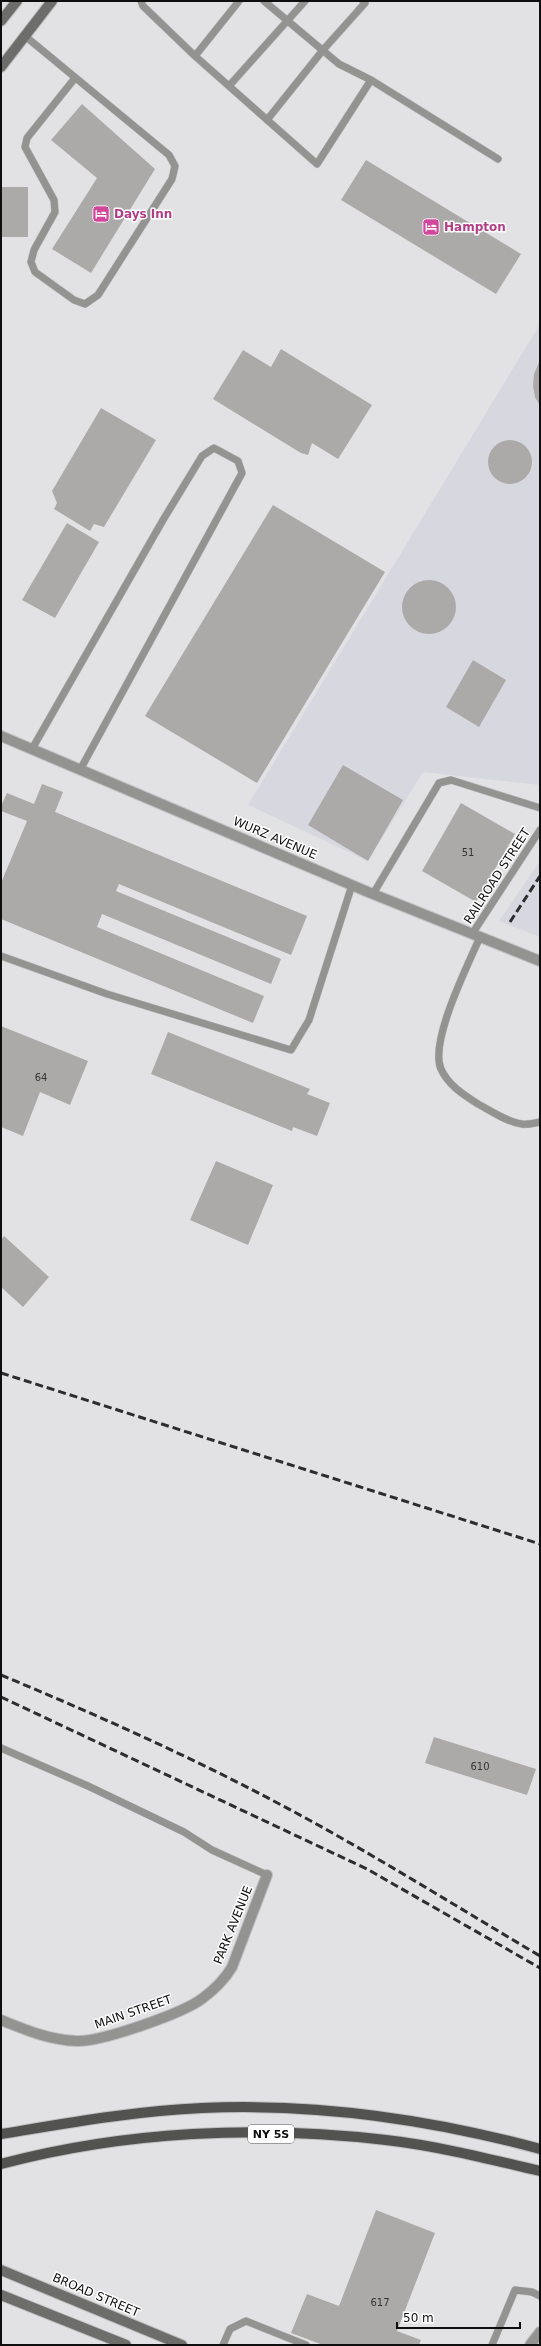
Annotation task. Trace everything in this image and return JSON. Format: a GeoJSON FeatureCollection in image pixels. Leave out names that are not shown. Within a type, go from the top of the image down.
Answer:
{"type":"FeatureCollection","features":[{"type":"Feature","properties":{"kind":"main road"},"geometry":{"type":"LineString","coordinates":[[1,21],[17,1]]}},
{"type":"Feature","properties":{"kind":"main road"},"geometry":{"type":"LineString","coordinates":[[1,67],[52,1]]}},
{"type":"Feature","properties":{"kind":"main road","name":"NY 5S"},"geometry":{"type":"LineString","coordinates":[[1,2134],[110,2116],[203,2108],[312,2110],[379,2115],[487,2134],[540,2149]]}},
{"type":"Feature","properties":{"kind":"main road","name":"NY 5S"},"geometry":{"type":"LineString","coordinates":[[1,2164],[86,2145],[162,2136],[298,2133],[386,2140],[477,2156],[540,2171]]}},
{"type":"Feature","properties":{"kind":"main road","name":"BROAD STREET"},"geometry":{"type":"LineString","coordinates":[[1,2270],[182,2345]]}},
{"type":"Feature","properties":{"kind":"main road"},"geometry":{"type":"LineString","coordinates":[[1,2295],[126,2345]]}},
{"type":"Feature","properties":{"kind":"street","name":"WURZ AVENUE"},"geometry":{"type":"LineString","coordinates":[[1,736],[373,894],[540,961]]}},
{"type":"Feature","properties":{"kind":"street","name":"PARK AVENUE"},"geometry":{"type":"LineString","coordinates":[[202,1999],[225,1978],[232,1967],[267,1875]]}},
{"type":"Feature","properties":{"kind":"street","name":"MAIN STREET"},"geometry":{"type":"LineString","coordinates":[[1,2020],[44,2038],[78,2041],[102,2038],[162,2018],[202,1999]]}},
{"type":"Feature","properties":{"kind":"street"},"geometry":{"type":"LineString","coordinates":[[530,2345],[540,2332]]}},
{"type":"Feature","properties":{"kind":"lane"},"geometry":{"type":"LineString","coordinates":[[141,1],[143,6],[195,56],[317,164],[371,80]]}},
{"type":"Feature","properties":{"kind":"lane"},"geometry":{"type":"LineString","coordinates":[[195,56],[239,1]]}},
{"type":"Feature","properties":{"kind":"lane"},"geometry":{"type":"LineString","coordinates":[[264,1],[339,64],[371,80],[498,159]]}},
{"type":"Feature","properties":{"kind":"lane"},"geometry":{"type":"LineString","coordinates":[[229,86],[305,1]]}},
{"type":"Feature","properties":{"kind":"lane"},"geometry":{"type":"LineString","coordinates":[[267,120],[323,50],[365,3],[363,1]]}},
{"type":"Feature","properties":{"kind":"lane"},"geometry":{"type":"LineString","coordinates":[[25,36],[169,155],[175,166],[172,179],[98,296],[85,304],[74,300],[35,272],[31,262],[34,250],[55,212],[54,200],[30,159],[25,147],[27,138],[75,78]]}},
{"type":"Feature","properties":{"kind":"lane"},"geometry":{"type":"LineString","coordinates":[[32,749],[163,520],[202,456],[214,448],[238,461],[242,473],[80,770]]}},
{"type":"Feature","properties":{"kind":"lane"},"geometry":{"type":"LineString","coordinates":[[373,894],[439,783],[451,780],[540,808]]}},
{"type":"Feature","properties":{"kind":"lane","name":"RAILROAD STREET"},"geometry":{"type":"LineString","coordinates":[[540,830],[476,936],[445,1021],[439,1046],[440,1068],[447,1080],[468,1097],[490,1111],[522,1125],[540,1122]]}},
{"type":"Feature","properties":{"kind":"lane"},"geometry":{"type":"LineString","coordinates":[[1,956],[107,994],[291,1050],[309,1020],[352,885]]}},
{"type":"Feature","properties":{"kind":"lane"},"geometry":{"type":"LineString","coordinates":[[1,1748],[88,1786],[184,1832],[212,1850],[267,1875]]}},
{"type":"Feature","properties":{"kind":"lane"},"geometry":{"type":"LineString","coordinates":[[492,2345],[514,2290],[532,2292],[540,2296]]}},
{"type":"Feature","properties":{"kind":"lane"},"geometry":{"type":"LineString","coordinates":[[223,2345],[230,2329],[246,2321],[306,2345]]}},
{"type":"Feature","properties":{"kind":"shaded area"},"geometry":{"type":"Polygon","coordinates":[[[540,324],[540,785],[423,772],[368,861],[248,805],[540,324]]]}},
{"type":"Feature","properties":{"kind":"shaded area"},"geometry":{"type":"Polygon","coordinates":[[[540,861],[540,937],[499,921],[540,861]]]}},
{"type":"Feature","properties":{"kind":"building","name":"Days Inn"},"geometry":{"type":"Polygon","coordinates":[[[82,104],[155,169],[91,273],[52,249],[97,178],[51,140],[82,104]]]}},
{"type":"Feature","properties":{"kind":"building","name":"Hampton"},"geometry":{"type":"Polygon","coordinates":[[[366,160],[521,254],[496,294],[341,200],[366,160]]]}},
{"type":"Feature","properties":{"kind":"building"},"geometry":{"type":"Polygon","coordinates":[[[1,187],[28,187],[28,237],[1,237],[1,187]]]}},
{"type":"Feature","properties":{"kind":"building"},"geometry":{"type":"Polygon","coordinates":[[[281,349],[372,405],[338,459],[312,443],[308,455],[301,453],[213,399],[243,350],[271,367],[281,349]]]}},
{"type":"Feature","properties":{"kind":"building"},"geometry":{"type":"Polygon","coordinates":[[[540,360],[540,406],[535,397],[533,386],[534,374],[540,360]]]}},
{"type":"Feature","properties":{"kind":"building"},"geometry":{"type":"Polygon","coordinates":[[[101,408],[156,440],[104,527],[94,524],[90,531],[54,509],[57,503],[52,491],[101,408]]]}},
{"type":"Feature","properties":{"kind":"building"},"geometry":{"type":"Polygon","coordinates":[[[506,440],[514,440],[519,441],[526,446],[531,453],[531,471],[526,478],[519,483],[506,484],[498,481],[491,474],[488,466],[488,458],[491,450],[498,443],[506,440]]]}},
{"type":"Feature","properties":{"kind":"building"},"geometry":{"type":"Polygon","coordinates":[[[273,505],[385,572],[257,783],[145,716],[273,505]]]}},
{"type":"Feature","properties":{"kind":"building"},"geometry":{"type":"Polygon","coordinates":[[[67,523],[99,542],[55,618],[22,600],[67,523]]]}},
{"type":"Feature","properties":{"kind":"building"},"geometry":{"type":"Polygon","coordinates":[[[424,580],[434,580],[444,584],[452,592],[456,602],[456,612],[452,622],[444,630],[434,634],[424,634],[414,630],[406,622],[402,612],[402,602],[406,592],[414,584],[424,580]]]}},
{"type":"Feature","properties":{"kind":"building"},"geometry":{"type":"Polygon","coordinates":[[[473,660],[506,680],[479,727],[446,707],[473,660]]]}},
{"type":"Feature","properties":{"kind":"building"},"geometry":{"type":"Polygon","coordinates":[[[343,765],[403,800],[368,861],[308,825],[343,765]]]}},
{"type":"Feature","properties":{"kind":"building"},"geometry":{"type":"Polygon","coordinates":[[[42,784],[63,792],[55,812],[307,916],[291,955],[119,884],[116,891],[281,959],[271,984],[102,914],[97,927],[264,996],[253,1023],[1,919],[1,883],[27,821],[1,811],[1,806],[7,793],[34,804],[42,784]]]}},
{"type":"Feature","properties":{"kind":"building"},"geometry":{"type":"Polygon","coordinates":[[[461,803],[515,834],[476,902],[422,871],[461,803]]]}},
{"type":"Feature","properties":{"kind":"building"},"geometry":{"type":"Polygon","coordinates":[[[1,1026],[88,1061],[70,1105],[40,1092],[23,1136],[1,1127],[1,1026]]]}},
{"type":"Feature","properties":{"kind":"building"},"geometry":{"type":"Polygon","coordinates":[[[168,1032],[310,1089],[307,1094],[330,1103],[317,1136],[293,1127],[292,1131],[151,1074],[168,1032]]]}},
{"type":"Feature","properties":{"kind":"building"},"geometry":{"type":"Polygon","coordinates":[[[216,1161],[273,1185],[248,1245],[190,1220],[216,1161]]]}},
{"type":"Feature","properties":{"kind":"building"},"geometry":{"type":"Polygon","coordinates":[[[4,1236],[49,1277],[23,1307],[1,1287],[1,1240],[4,1236]]]}},
{"type":"Feature","properties":{"kind":"building"},"geometry":{"type":"Polygon","coordinates":[[[434,1737],[536,1769],[527,1795],[425,1763],[434,1737]]]}},
{"type":"Feature","properties":{"kind":"building"},"geometry":{"type":"Polygon","coordinates":[[[376,2210],[435,2233],[397,2331],[421,2340],[419,2345],[323,2345],[291,2333],[307,2294],[339,2306],[376,2210]]]}},
{"type":"Feature","properties":{"kind":"railway"},"geometry":{"type":"LineString","coordinates":[[510,922],[540,876]]}},
{"type":"Feature","properties":{"kind":"railway"},"geometry":{"type":"LineString","coordinates":[[1,1373],[540,1544]]}},
{"type":"Feature","properties":{"kind":"railway"},"geometry":{"type":"LineString","coordinates":[[1,1675],[158,1744],[235,1781],[311,1821],[369,1854],[540,1956]]}},
{"type":"Feature","properties":{"kind":"railway"},"geometry":{"type":"LineString","coordinates":[[1,1697],[367,1869],[540,1968]]}},
{"type":"Feature","properties":{"kind":"place","name":"Days Inn"},"geometry":{"type":"Point","coordinates":[101,214]}},
{"type":"Feature","properties":{"kind":"place","name":"Hampton"},"geometry":{"type":"Point","coordinates":[431,227]}}]}
